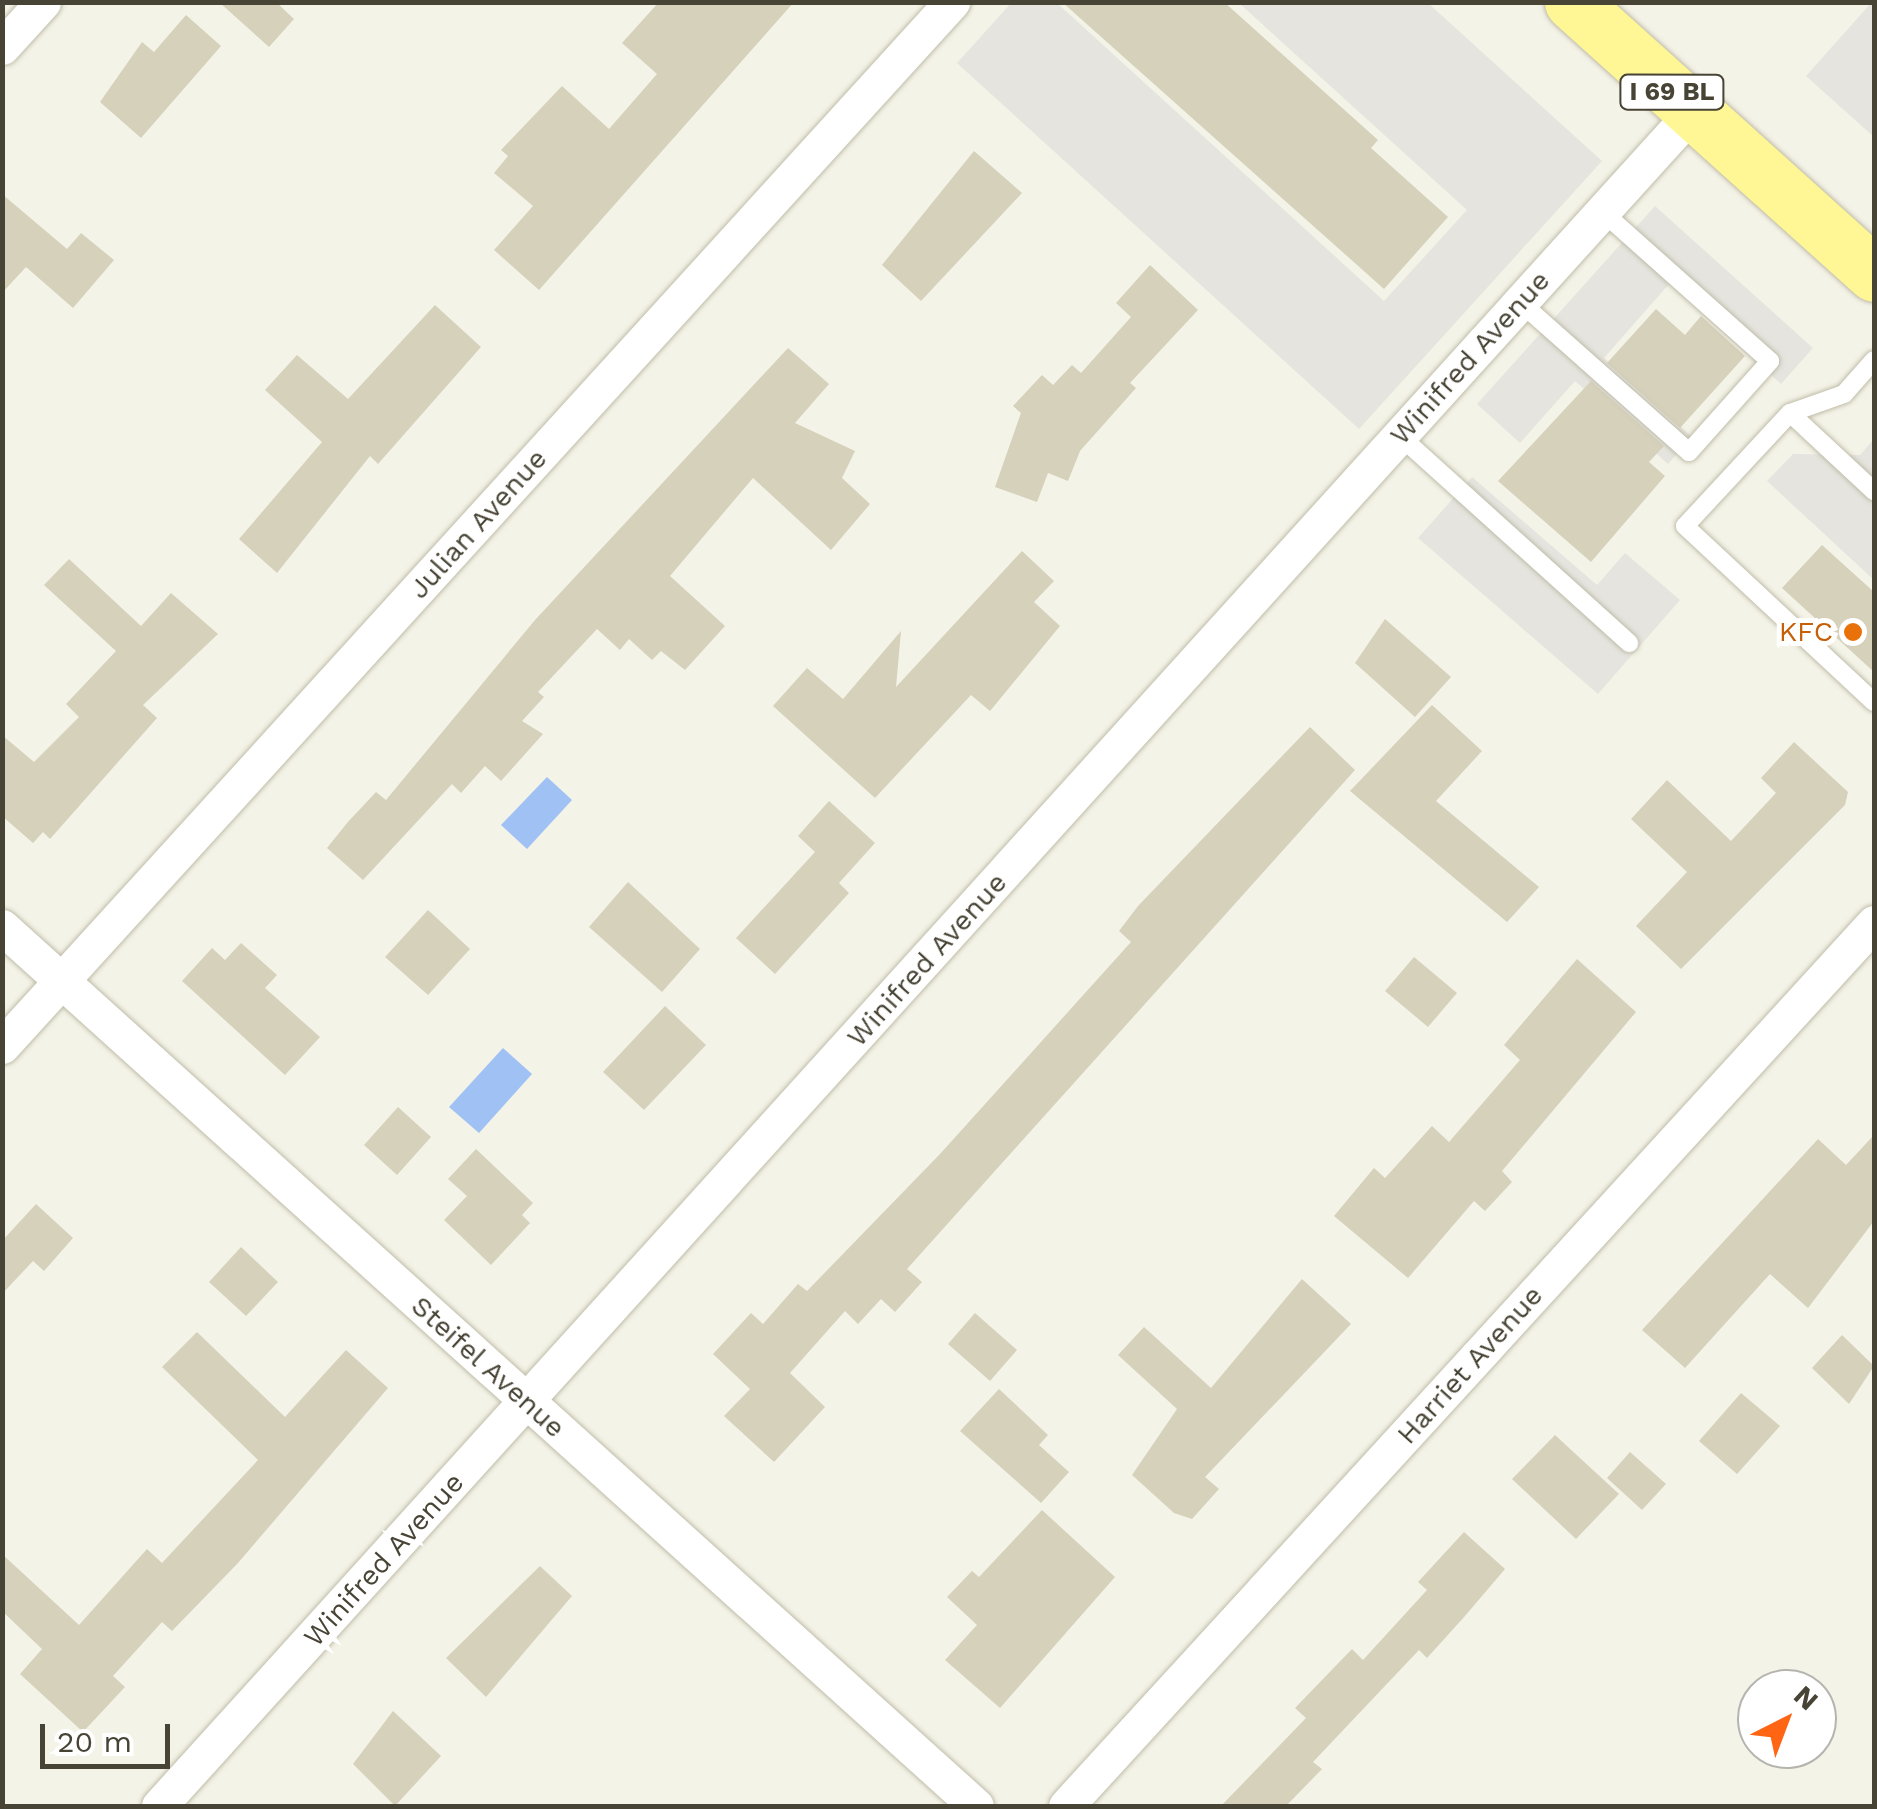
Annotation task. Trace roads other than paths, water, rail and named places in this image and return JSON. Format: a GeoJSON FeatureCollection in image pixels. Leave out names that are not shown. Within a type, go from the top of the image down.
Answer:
{"type":"FeatureCollection","features":[{"type":"Feature","properties":{"kind":"main road","name":"I 69 BL"},"geometry":{"type":"LineString","coordinates":[[1572,2],[1874,274]]}},
{"type":"Feature","properties":{"kind":"street"},"geometry":{"type":"LineString","coordinates":[[2,47],[43,2]]}},
{"type":"Feature","properties":{"kind":"street","name":"Julian Avenue"},"geometry":{"type":"LineString","coordinates":[[2,1046],[952,2]]}},
{"type":"Feature","properties":{"kind":"street","name":"Winifred Avenue"},"geometry":{"type":"LineString","coordinates":[[159,1806],[528,1403],[1693,111]]}},
{"type":"Feature","properties":{"kind":"street","name":"Steifel Avenue"},"geometry":{"type":"LineString","coordinates":[[2,927],[976,1806]]}},
{"type":"Feature","properties":{"kind":"street","name":"Harriet Avenue"},"geometry":{"type":"LineString","coordinates":[[1066,1806],[1873,927]]}},
{"type":"Feature","properties":{"kind":"lane"},"geometry":{"type":"LineString","coordinates":[[1520,302],[1689,452],[1770,361],[1602,212]]}},
{"type":"Feature","properties":{"kind":"lane"},"geometry":{"type":"LineString","coordinates":[[1874,360],[1844,394],[1790,413],[1685,526],[1874,702]]}},
{"type":"Feature","properties":{"kind":"lane"},"geometry":{"type":"LineString","coordinates":[[1790,413],[1874,492]]}},
{"type":"Feature","properties":{"kind":"lane"},"geometry":{"type":"LineString","coordinates":[[1400,436],[1629,643]]}},
{"type":"Feature","properties":{"kind":"water"},"geometry":{"type":"Polygon","coordinates":[[[547,777],[572,800],[527,849],[501,825],[547,777]]]}},
{"type":"Feature","properties":{"kind":"water"},"geometry":{"type":"Polygon","coordinates":[[[503,1048],[532,1074],[479,1133],[449,1107],[503,1048]]]}},
{"type":"Feature","properties":{"kind":"place","name":"KFC"},"geometry":{"type":"Point","coordinates":[1853,632]}}]}
